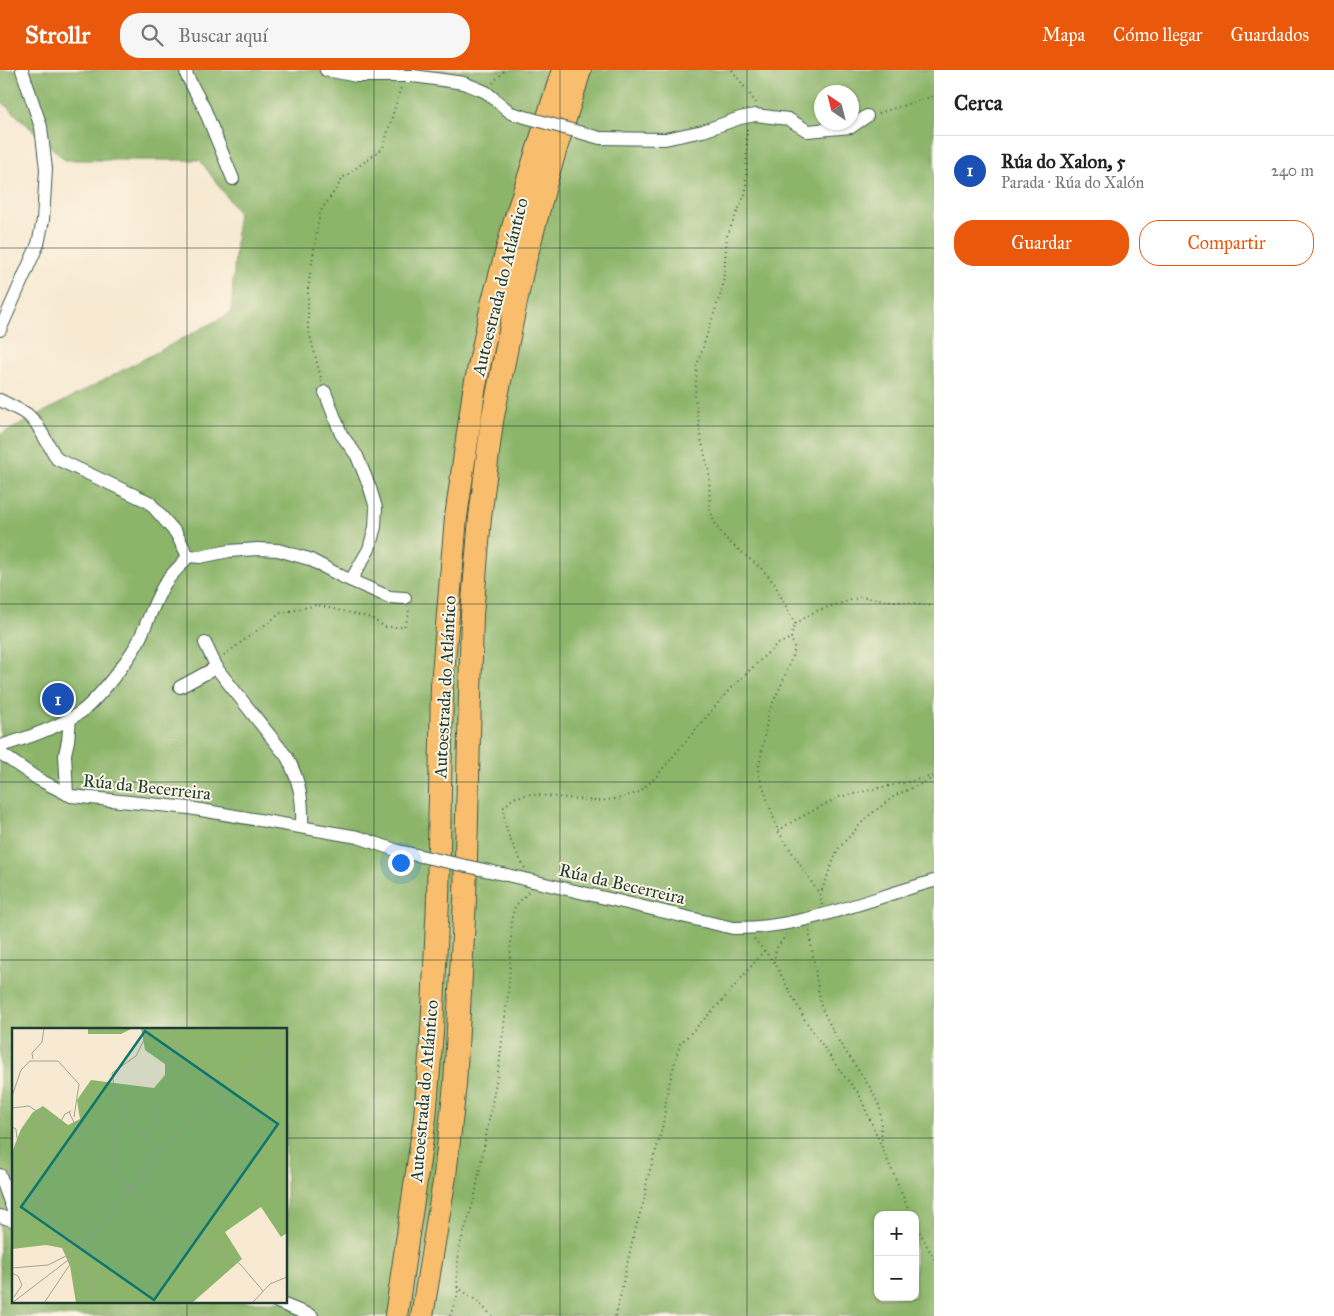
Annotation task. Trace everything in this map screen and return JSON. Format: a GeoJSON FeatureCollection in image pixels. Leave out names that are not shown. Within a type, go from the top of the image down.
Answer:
{"type":"FeatureCollection","features":[{"type":"Feature","properties":{"kind":"highway","name":"Autoestrada do Atlántico"},"geometry":{"type":"LineString","coordinates":[[396,1316],[425,1118],[432,1032],[438,900],[442,686],[456,517],[474,391],[492,305],[516,217],[563,70]]}},
{"type":"Feature","properties":{"kind":"highway","name":"Autoestrada do Atlántico"},"geometry":{"type":"LineString","coordinates":[[423,1310],[445,1176],[455,1085],[465,900],[472,615],[480,518],[492,421],[522,272],[549,171],[580,70]]}},
{"type":"Feature","properties":{"kind":"street"},"geometry":{"type":"LineString","coordinates":[[0,330],[38,244],[43,220],[46,169],[41,127],[22,70]]}},
{"type":"Feature","properties":{"kind":"street"},"geometry":{"type":"LineString","coordinates":[[186,70],[233,179]]}},
{"type":"Feature","properties":{"kind":"street"},"geometry":{"type":"LineString","coordinates":[[326,70],[357,76],[405,75],[464,83],[486,92],[510,113],[600,138],[664,139],[703,131],[755,114],[788,119],[808,130],[851,127],[867,116]]}},
{"type":"Feature","properties":{"kind":"street"},"geometry":{"type":"LineString","coordinates":[[325,392],[341,434],[357,456],[376,508],[376,527],[369,549],[351,580]]}},
{"type":"Feature","properties":{"kind":"street"},"geometry":{"type":"LineString","coordinates":[[0,400],[27,414],[36,422],[57,460],[149,502],[176,533],[188,556]]}},
{"type":"Feature","properties":{"kind":"street"},"geometry":{"type":"LineString","coordinates":[[188,556],[200,558],[229,551],[278,550],[309,559],[389,597],[405,598]]}},
{"type":"Feature","properties":{"kind":"street"},"geometry":{"type":"LineString","coordinates":[[0,746],[24,739],[82,711],[114,678],[137,645],[165,583],[188,556]]}},
{"type":"Feature","properties":{"kind":"street"},"geometry":{"type":"LineString","coordinates":[[205,644],[216,665],[287,757],[295,773],[302,802],[302,827]]}},
{"type":"Feature","properties":{"kind":"street"},"geometry":{"type":"LineString","coordinates":[[180,687],[216,665]]}},
{"type":"Feature","properties":{"kind":"street"},"geometry":{"type":"LineString","coordinates":[[67,794],[65,754],[70,718]]}},
{"type":"Feature","properties":{"kind":"street","name":"Rúa da Becerreira"},"geometry":{"type":"LineString","coordinates":[[0,753],[38,780],[71,796],[189,808],[358,837],[398,851],[507,874],[733,928],[758,928],[803,920],[934,880]]}},
{"type":"Feature","properties":{"kind":"street"},"geometry":{"type":"LineString","coordinates":[[0,1175],[12,1208]]}},
{"type":"Feature","properties":{"kind":"street"},"geometry":{"type":"LineString","coordinates":[[0,1216],[12,1220]]}},
{"type":"Feature","properties":{"kind":"street"},"geometry":{"type":"LineString","coordinates":[[282,1304],[312,1316]]}},
{"type":"Feature","properties":{"kind":"path"},"geometry":{"type":"LineString","coordinates":[[486,92],[505,70]]}},
{"type":"Feature","properties":{"kind":"path"},"geometry":{"type":"LineString","coordinates":[[732,70],[767,116]]}},
{"type":"Feature","properties":{"kind":"path"},"geometry":{"type":"LineString","coordinates":[[325,392],[308,328],[308,288],[320,212],[344,176],[383,148],[405,75]]}},
{"type":"Feature","properties":{"kind":"path"},"geometry":{"type":"LineString","coordinates":[[867,116],[934,96]]}},
{"type":"Feature","properties":{"kind":"path"},"geometry":{"type":"LineString","coordinates":[[748,116],[746,192],[727,236],[723,286],[697,365],[695,397],[701,439],[709,472],[710,510],[716,526],[728,541],[762,569],[774,583],[795,624],[791,638],[795,649],[769,711],[758,772],[778,831],[820,895],[824,914]]}},
{"type":"Feature","properties":{"kind":"path"},"geometry":{"type":"LineString","coordinates":[[795,624],[816,612],[861,597],[934,606]]}},
{"type":"Feature","properties":{"kind":"path"},"geometry":{"type":"LineString","coordinates":[[216,665],[281,613],[317,604],[371,618],[385,627],[404,628],[408,618],[409,604],[405,598]]}},
{"type":"Feature","properties":{"kind":"path"},"geometry":{"type":"LineString","coordinates":[[450,1316],[458,1294],[458,1248],[474,1200],[498,1066],[509,985],[512,917],[515,907],[535,882],[509,838],[504,819],[504,807],[513,798],[528,794],[596,801],[618,799],[639,792],[655,778],[729,690],[776,645],[791,638]]}},
{"type":"Feature","properties":{"kind":"path"},"geometry":{"type":"LineString","coordinates":[[778,831],[839,797],[934,777]]}},
{"type":"Feature","properties":{"kind":"path"},"geometry":{"type":"LineString","coordinates":[[820,895],[838,849],[867,817],[896,795],[934,777]]}},
{"type":"Feature","properties":{"kind":"path"},"geometry":{"type":"LineString","coordinates":[[774,962],[776,949],[803,920],[809,936],[821,1007],[838,1040],[871,1089],[880,1107],[882,1146]]}},
{"type":"Feature","properties":{"kind":"path"},"geometry":{"type":"LineString","coordinates":[[746,928],[774,962],[805,1020],[840,1072],[859,1094],[909,1211]]}},
{"type":"Feature","properties":{"kind":"path"},"geometry":{"type":"LineString","coordinates":[[614,1316],[618,1306],[634,1233],[644,1201],[647,1180],[662,1130],[668,1088],[680,1044],[722,1001],[764,952]]}},
{"type":"Feature","properties":{"kind":"path"},"geometry":{"type":"LineString","coordinates":[[919,1231],[934,1259]]}},
{"type":"Feature","properties":{"kind":"path"},"geometry":{"type":"LineString","coordinates":[[457,1287],[477,1301],[492,1316]]}},
{"type":"Feature","properties":{"kind":"green space"},"geometry":{"type":"Polygon","coordinates":[[[0,70],[934,70],[934,1316],[0,1316],[0,435],[231,313],[238,212],[200,160],[65,160],[0,100],[0,70]]]}},
{"type":"Feature","properties":{"kind":"place","name":"Rúa do Xalon, 5"},"geometry":{"type":"Point","coordinates":[58,699]}}]}
